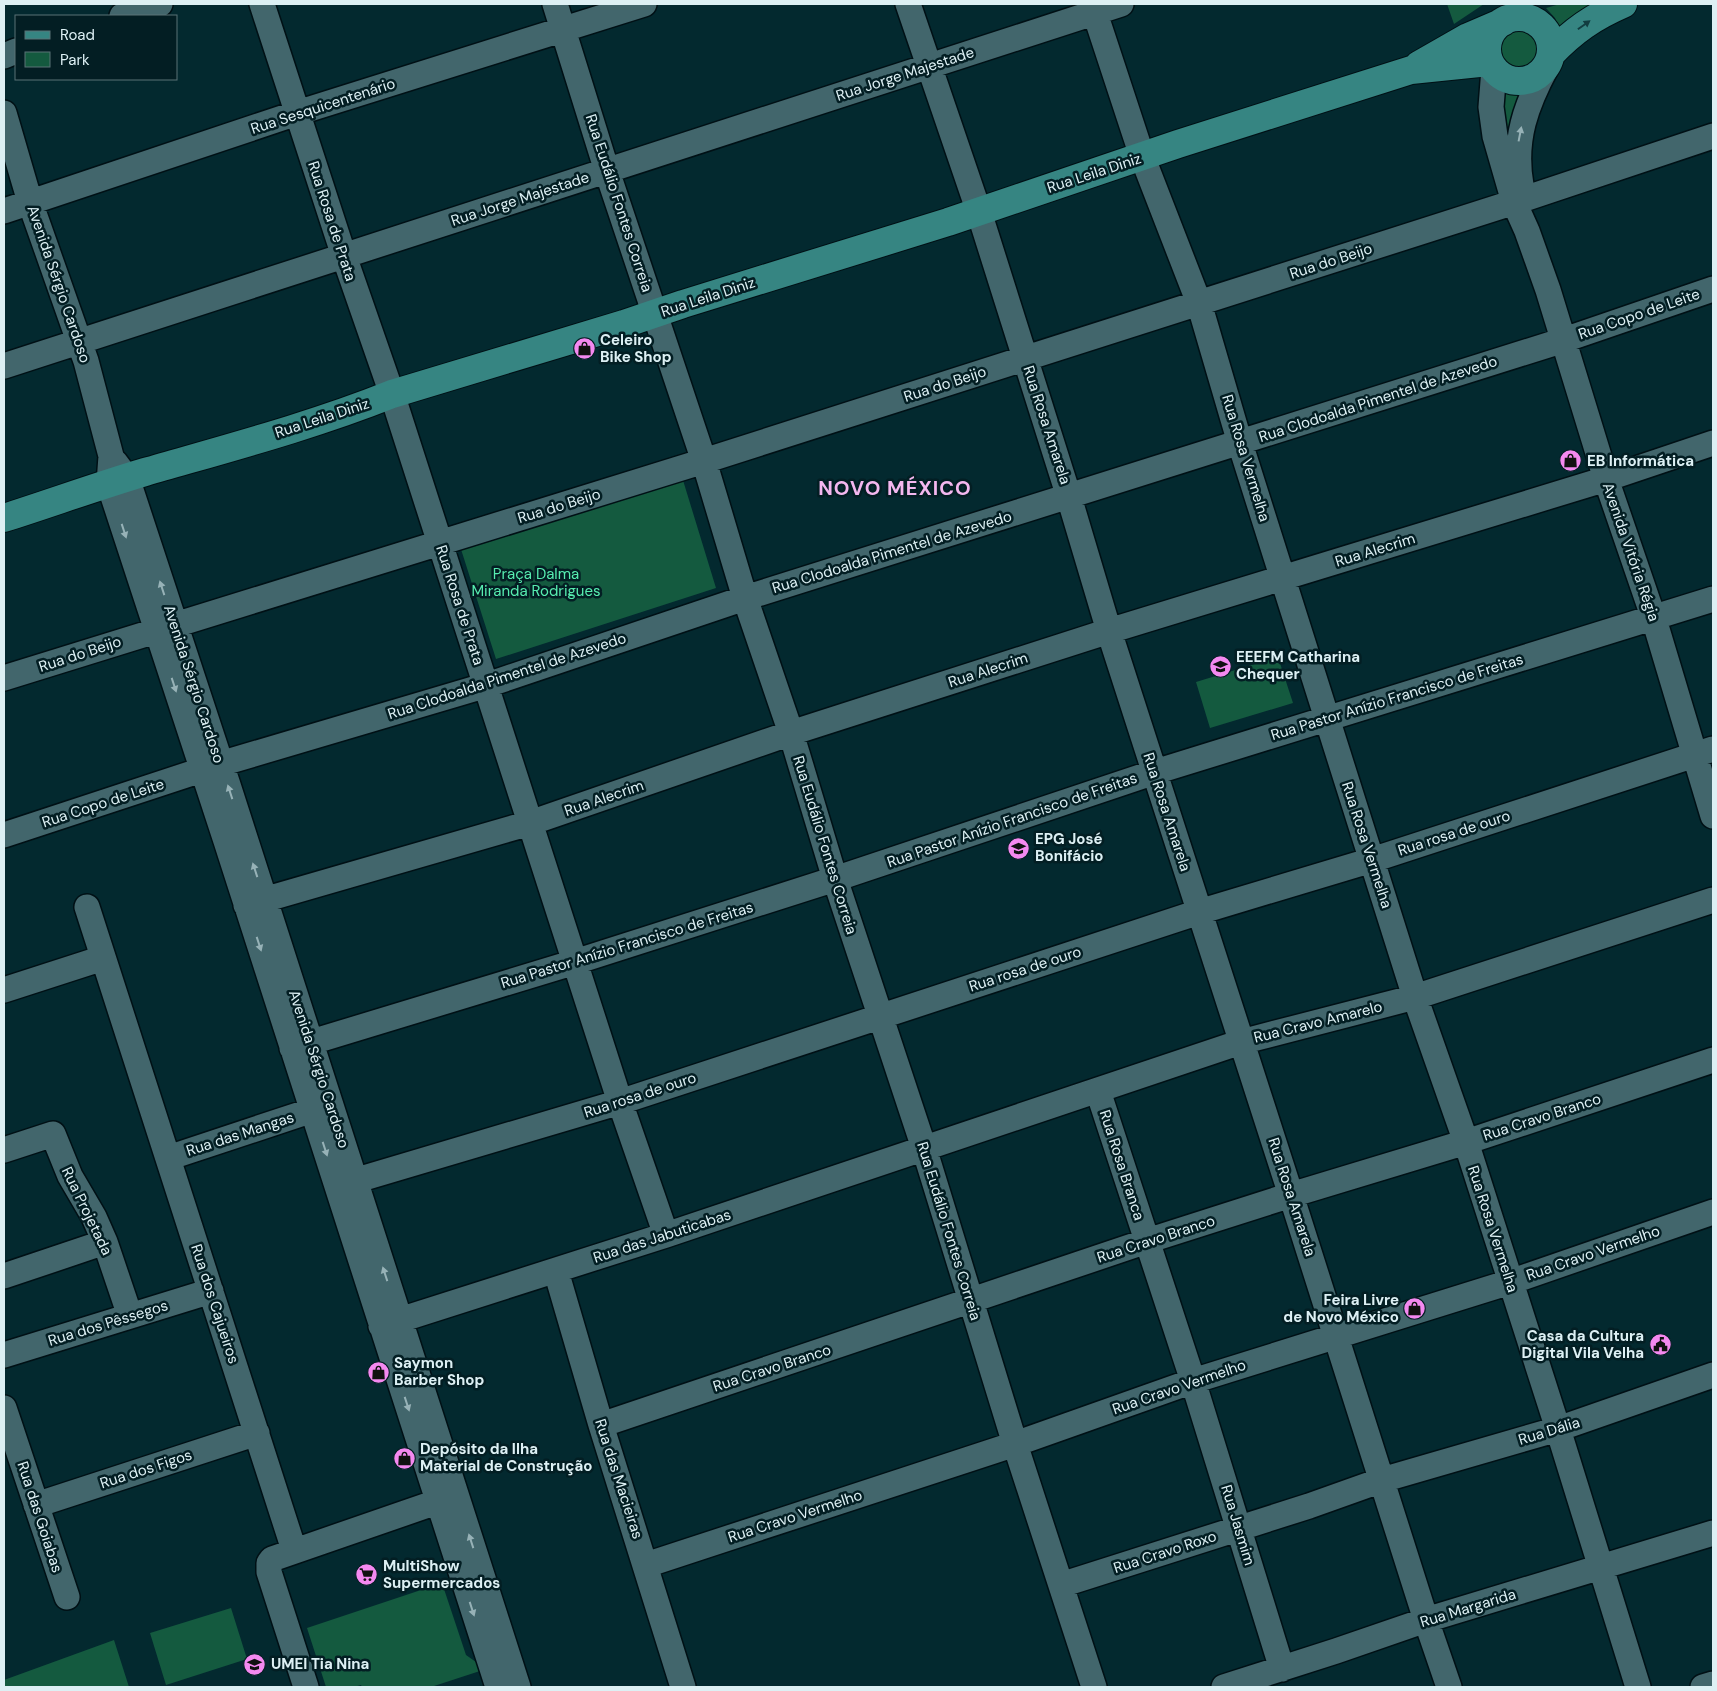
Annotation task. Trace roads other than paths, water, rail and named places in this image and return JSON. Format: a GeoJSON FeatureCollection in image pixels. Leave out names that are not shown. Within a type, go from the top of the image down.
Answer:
{"type":"FeatureCollection","features":[{"type":"Feature","properties":{"kind":"main road","name":"Rua Leila Diniz"},"geometry":{"type":"LineString","coordinates":[[4,518],[363,406],[392,394],[979,212],[1142,156],[1411,70],[1511,14],[1543,4]]}},
{"type":"Feature","properties":{"kind":"main road"},"geometry":{"type":"LineString","coordinates":[[1549,60],[1550,40],[1544,28],[1532,20],[1511,14],[1490,35],[1487,53],[1492,65],[1501,76],[1521,82],[1540,74],[1569,36],[1587,22],[1623,4]]}},
{"type":"Feature","properties":{"kind":"main road","name":"Rua Leila Diniz"},"geometry":{"type":"LineString","coordinates":[[1411,70],[1492,65]]}},
{"type":"Feature","properties":{"kind":"street"},"geometry":{"type":"LineString","coordinates":[[125,15],[160,4]]}},
{"type":"Feature","properties":{"kind":"street","name":"Rua Rosa de Prata"},"geometry":{"type":"LineString","coordinates":[[262,4],[344,256],[392,394],[620,1102],[666,1235]]}},
{"type":"Feature","properties":{"kind":"street","name":"Rua Eudálio Fontes Correia"},"geometry":{"type":"LineString","coordinates":[[555,4],[607,171],[704,461],[745,598],[791,733],[834,880],[924,1148],[1015,1444],[1094,1687]]}},
{"type":"Feature","properties":{"kind":"street","name":"Rua Sesquicentenário"},"geometry":{"type":"LineString","coordinates":[[4,211],[297,113],[644,4]]}},
{"type":"Feature","properties":{"kind":"street","name":"Rua Rosa Amarela"},"geometry":{"type":"LineString","coordinates":[[908,4],[979,212],[1026,358],[1109,631],[1292,1195],[1426,1620]]}},
{"type":"Feature","properties":{"kind":"street","name":"Rua Jorge Majestade"},"geometry":{"type":"LineString","coordinates":[[4,366],[607,171],[929,65],[1094,8],[1121,4]]}},
{"type":"Feature","properties":{"kind":"street","name":"Rua Rosa Vermelha"},"geometry":{"type":"LineString","coordinates":[[1094,8],[1142,156],[1199,303],[1240,443],[1415,997],[1466,1142],[1638,1687]]}},
{"type":"Feature","properties":{"kind":"street","name":"Avenida Vitória Régia"},"geometry":{"type":"LineString","coordinates":[[1519,201],[1518,140],[1522,123],[1549,60]]}},
{"type":"Feature","properties":{"kind":"street","name":"Avenida Vitória Régia"},"geometry":{"type":"LineString","coordinates":[[1492,65],[1491,107],[1495,136],[1519,201],[1526,231],[1564,340],[1606,479],[1654,618],[1704,752],[1713,816]]}},
{"type":"Feature","properties":{"kind":"street","name":"Avenida Sérgio Cardoso"},"geometry":{"type":"LineString","coordinates":[[4,113],[30,202],[79,342],[118,481],[302,1045],[490,1632],[518,1687]]}},
{"type":"Feature","properties":{"kind":"street","name":"Rua do Beijo"},"geometry":{"type":"LineString","coordinates":[[4,678],[704,461],[1519,201],[1713,136]]}},
{"type":"Feature","properties":{"kind":"street","name":"Rua Copo de Leite"},"geometry":{"type":"LineString","coordinates":[[1564,340],[1713,289]]}},
{"type":"Feature","properties":{"kind":"street","name":"Rua Clodoalda Pimentel de Azevedo"},"geometry":{"type":"LineString","coordinates":[[211,768],[487,686],[745,598],[1564,340]]}},
{"type":"Feature","properties":{"kind":"street","name":"Rua Alecrim"},"geometry":{"type":"LineString","coordinates":[[255,902],[530,823],[791,733],[1109,631],[1606,479],[1713,443]]}},
{"type":"Feature","properties":{"kind":"street","name":"Rua Pastor Anízio Francisco de Freitas"},"geometry":{"type":"LineString","coordinates":[[302,1045],[575,962],[834,880],[1155,772],[1713,599]]}},
{"type":"Feature","properties":{"kind":"street","name":"Rua rosa de ouro"},"geometry":{"type":"LineString","coordinates":[[346,1183],[620,1102],[1199,912],[1372,860],[1704,752]]}},
{"type":"Feature","properties":{"kind":"street","name":"Rua Copo de Leite"},"geometry":{"type":"LineString","coordinates":[[4,835],[211,768]]}},
{"type":"Feature","properties":{"kind":"street","name":"Rua Cravo Amarelo"},"geometry":{"type":"LineString","coordinates":[[924,1148],[1241,1042],[1415,997],[1713,900]]}},
{"type":"Feature","properties":{"kind":"street","name":"Rua dos Cajueiros"},"geometry":{"type":"LineString","coordinates":[[87,907],[294,1550]]}},
{"type":"Feature","properties":{"kind":"street"},"geometry":{"type":"LineString","coordinates":[[4,990],[103,958]]}},
{"type":"Feature","properties":{"kind":"street","name":"Rua Cravo Branco"},"geometry":{"type":"LineString","coordinates":[[602,1425],[1147,1241],[1466,1142],[1713,1060]]}},
{"type":"Feature","properties":{"kind":"street","name":"Rua Rosa Branca"},"geometry":{"type":"LineString","coordinates":[[1098,1091],[1193,1382]]}},
{"type":"Feature","properties":{"kind":"street","name":"Rua das Mangas"},"geometry":{"type":"LineString","coordinates":[[168,1158],[321,1107]]}},
{"type":"Feature","properties":{"kind":"street","name":"Rua Projetada"},"geometry":{"type":"LineString","coordinates":[[4,1150],[54,1134],[70,1176],[94,1217],[105,1242],[130,1316]]}},
{"type":"Feature","properties":{"kind":"street","name":"Rua das Jabuticabas"},"geometry":{"type":"LineString","coordinates":[[391,1323],[666,1235],[924,1148]]}},
{"type":"Feature","properties":{"kind":"street","name":"Rua Cravo Vermelho"},"geometry":{"type":"LineString","coordinates":[[646,1564],[1015,1444],[1193,1382],[1510,1282],[1713,1212]]}},
{"type":"Feature","properties":{"kind":"street"},"geometry":{"type":"LineString","coordinates":[[4,1276],[105,1242]]}},
{"type":"Feature","properties":{"kind":"street","name":"Rua das Macieiras"},"geometry":{"type":"LineString","coordinates":[[556,1271],[684,1687]]}},
{"type":"Feature","properties":{"kind":"street","name":"Rua dos Pêssegos"},"geometry":{"type":"LineString","coordinates":[[4,1355],[211,1291]]}},
{"type":"Feature","properties":{"kind":"street","name":"Rua Dália"},"geometry":{"type":"LineString","coordinates":[[1382,1480],[1558,1429],[1713,1375]]}},
{"type":"Feature","properties":{"kind":"street","name":"Rua Jasmim"},"geometry":{"type":"LineString","coordinates":[[1193,1382],[1282,1669]]}},
{"type":"Feature","properties":{"kind":"street","name":"Rua das Goiabas"},"geometry":{"type":"LineString","coordinates":[[4,1408],[67,1597]]}},
{"type":"Feature","properties":{"kind":"street","name":"Rua dos Figos"},"geometry":{"type":"LineString","coordinates":[[36,1505],[257,1433]]}},
{"type":"Feature","properties":{"kind":"street","name":"Rua Cravo Roxo"},"geometry":{"type":"LineString","coordinates":[[1061,1585],[1308,1506],[1382,1480]]}},
{"type":"Feature","properties":{"kind":"street"},"geometry":{"type":"LineString","coordinates":[[306,1687],[268,1568],[272,1559],[447,1498]]}},
{"type":"Feature","properties":{"kind":"street","name":"Rua Margarida"},"geometry":{"type":"LineString","coordinates":[[1224,1687],[1426,1620],[1713,1533]]}},
{"type":"Feature","properties":{"kind":"street"},"geometry":{"type":"LineString","coordinates":[[1426,1620],[1449,1687]]}},
{"type":"Feature","properties":{"kind":"street","name":"Avenida Sérgio Cardoso"},"geometry":{"type":"LineString","coordinates":[[490,1632],[498,1687]]}},
{"type":"Feature","properties":{"kind":"street"},"geometry":{"type":"LineString","coordinates":[[1703,1687],[1713,1684]]}},
{"type":"Feature","properties":{"kind":"place","name":"Celeiro Bike Shop"},"geometry":{"type":"Point","coordinates":[584,349]}},
{"type":"Feature","properties":{"kind":"place","name":"EB Informática"},"geometry":{"type":"Point","coordinates":[1571,461]}},
{"type":"Feature","properties":{"kind":"place","name":"EEEFM Catharina Chequer"},"geometry":{"type":"Point","coordinates":[1220,666]}},
{"type":"Feature","properties":{"kind":"place","name":"EPG José Bonifácio"},"geometry":{"type":"Point","coordinates":[1019,848]}},
{"type":"Feature","properties":{"kind":"place","name":"Feira Livre de Novo México"},"geometry":{"type":"Point","coordinates":[1415,1309]}},
{"type":"Feature","properties":{"kind":"place","name":"Casa da Cultura Digital Vila Velha"},"geometry":{"type":"Point","coordinates":[1660,1345]}},
{"type":"Feature","properties":{"kind":"place","name":"Saymon Barber Shop"},"geometry":{"type":"Point","coordinates":[378,1372]}},
{"type":"Feature","properties":{"kind":"place","name":"Depósito da Ilha Material de Construção"},"geometry":{"type":"Point","coordinates":[404,1458]}},
{"type":"Feature","properties":{"kind":"place","name":"MultiShow Supermercados"},"geometry":{"type":"Point","coordinates":[367,1575]}},
{"type":"Feature","properties":{"kind":"place","name":"UMEI Tia Nina"},"geometry":{"type":"Point","coordinates":[255,1664]}},
{"type":"Feature","properties":{"kind":"district","name":"NOVO MÉXICO"},"geometry":{"type":"Point","coordinates":[895,488]}},
{"type":"Feature","properties":{"kind":"park label","name":"Praça Dalma Miranda Rodrigues"},"geometry":{"type":"Point","coordinates":[536,582]}}]}
